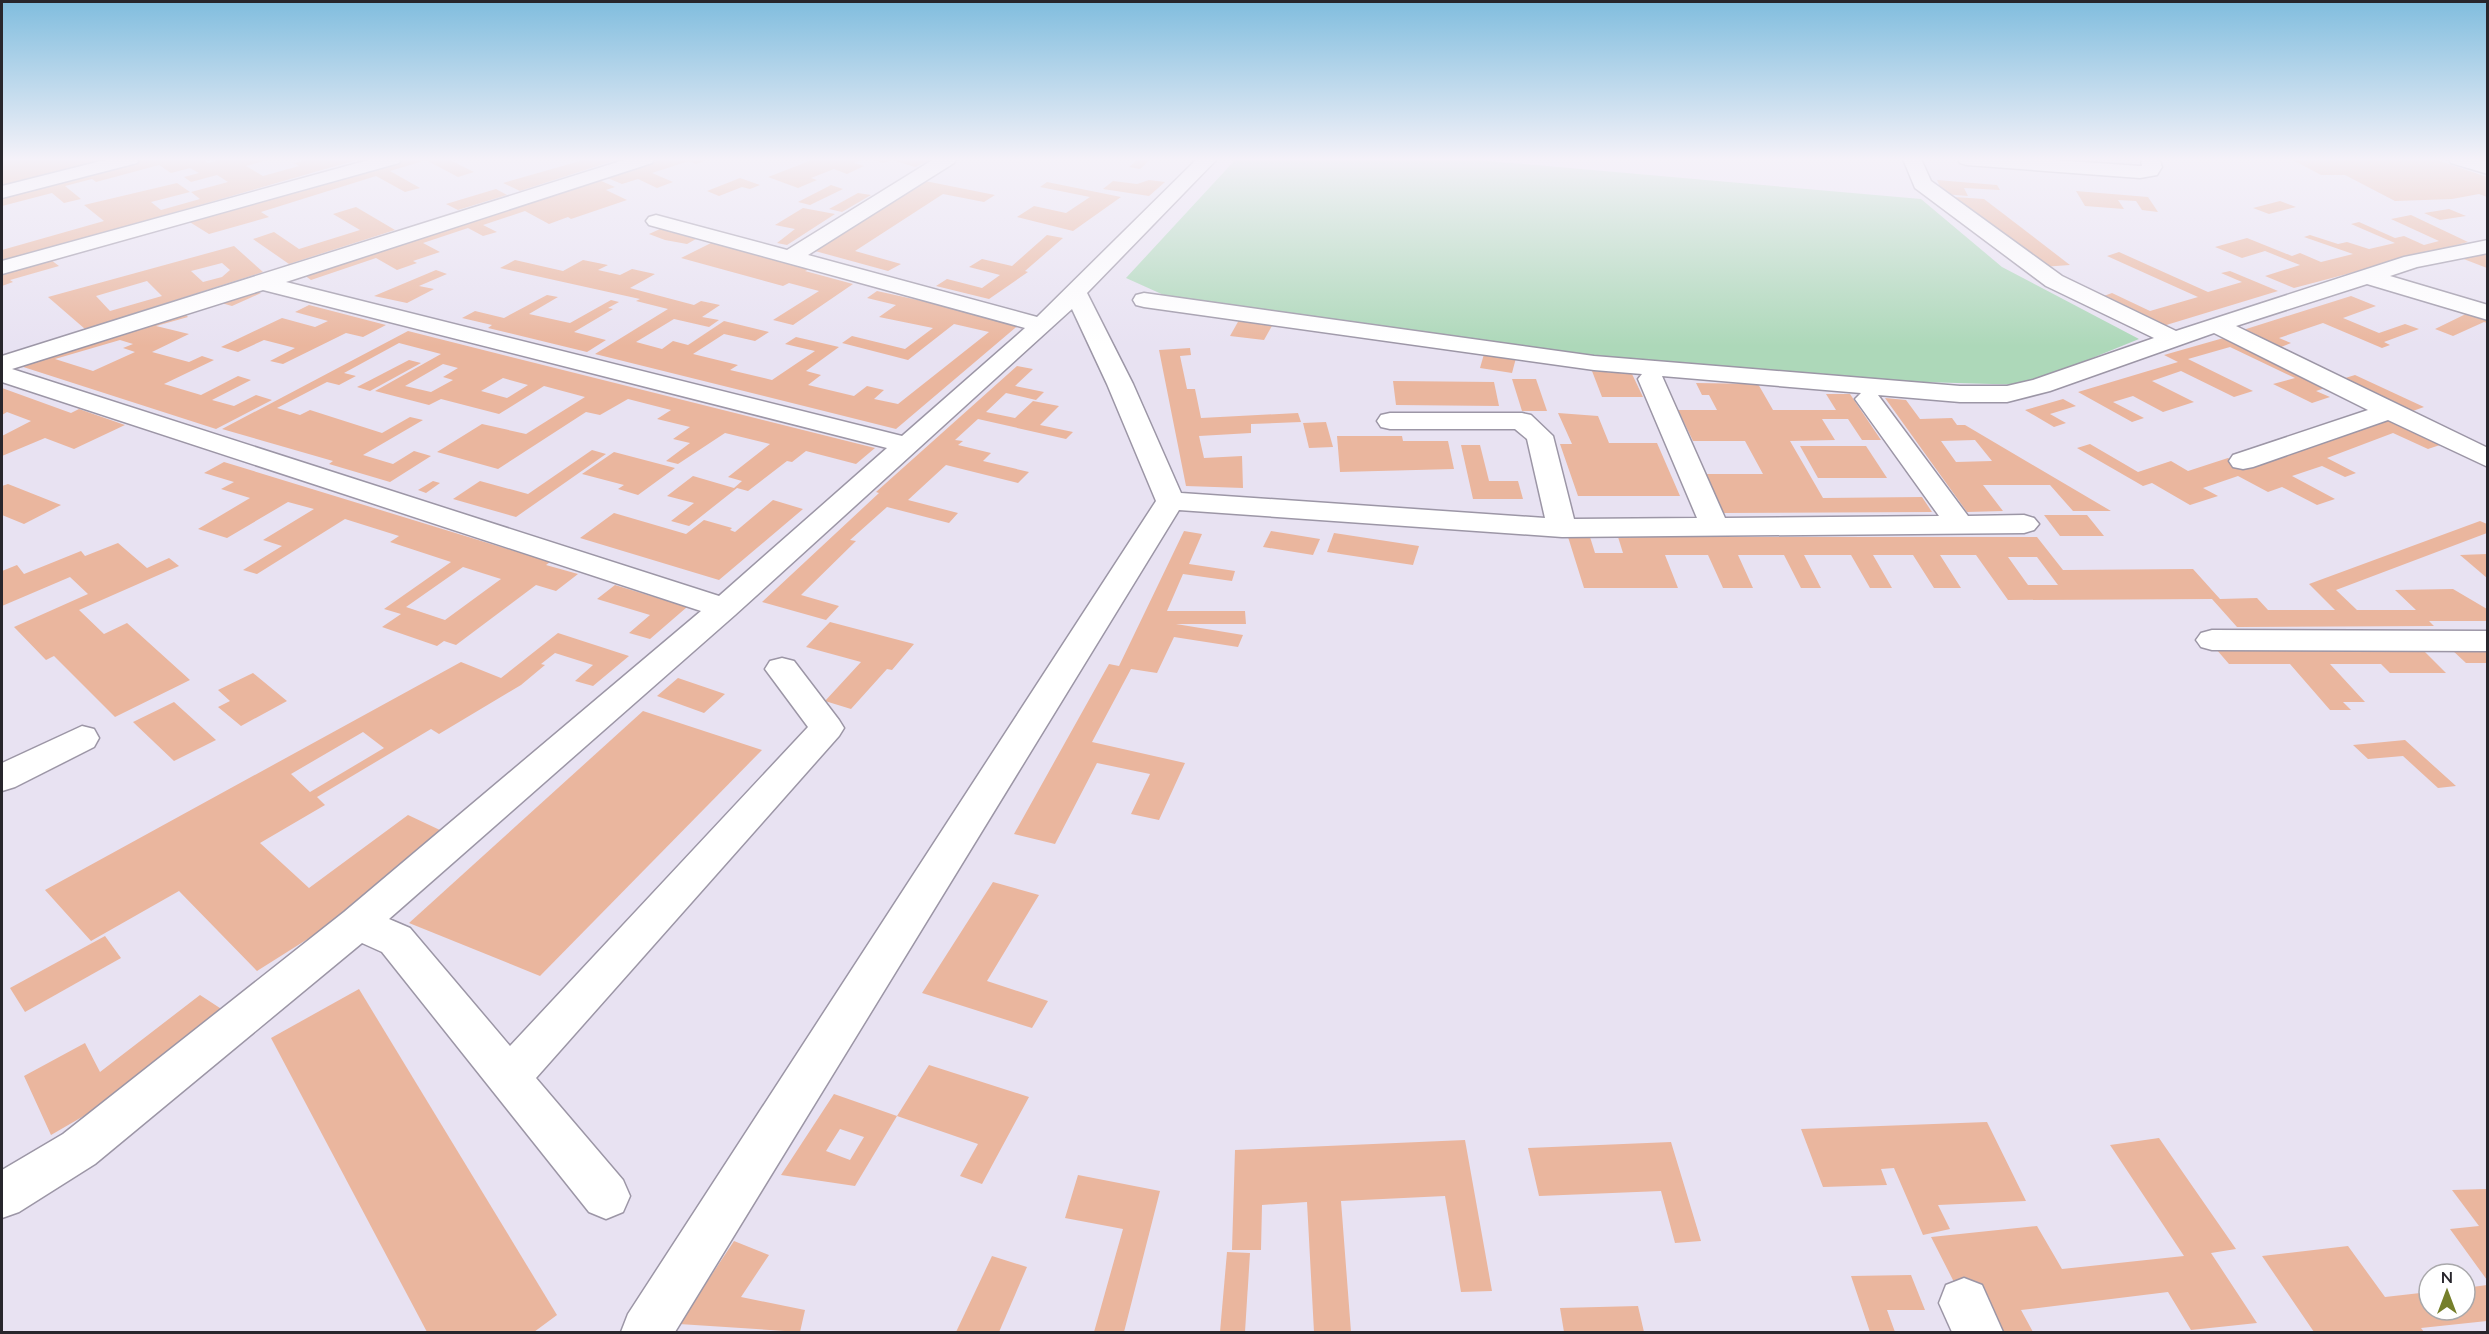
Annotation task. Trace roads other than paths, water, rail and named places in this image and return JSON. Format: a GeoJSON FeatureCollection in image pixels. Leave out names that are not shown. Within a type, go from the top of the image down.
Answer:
{"type":"FeatureCollection","features":[{"type":"Feature","properties":{"kind":"street"},"geometry":{"type":"LineString","coordinates":[[2,268],[169,221]]}},
{"type":"Feature","properties":{"kind":"street"},"geometry":{"type":"LineString","coordinates":[[2,364],[453,221]]}},
{"type":"Feature","properties":{"kind":"street"},"geometry":{"type":"LineString","coordinates":[[657,221],[1042,325]]}},
{"type":"Feature","properties":{"kind":"street"},"geometry":{"type":"LineString","coordinates":[[790,256],[846,221]]}},
{"type":"Feature","properties":{"kind":"street"},"geometry":{"type":"LineString","coordinates":[[2,1196],[79,1149],[358,923],[724,608],[1042,325],[1076,293],[1142,221]]}},
{"type":"Feature","properties":{"kind":"street"},"geometry":{"type":"LineString","coordinates":[[1974,221],[2054,281],[2174,339]]}},
{"type":"Feature","properties":{"kind":"street"},"geometry":{"type":"LineString","coordinates":[[1144,300],[1594,363],[1960,394],[2007,394],[2041,386],[2215,325],[2412,262],[2487,246]]}},
{"type":"Feature","properties":{"kind":"street"},"geometry":{"type":"LineString","coordinates":[[2369,277],[2487,313]]}},
{"type":"Feature","properties":{"kind":"street"},"geometry":{"type":"LineString","coordinates":[[262,283],[906,445]]}},
{"type":"Feature","properties":{"kind":"street"},"geometry":{"type":"LineString","coordinates":[[1076,293],[1120,384],[1170,501]]}},
{"type":"Feature","properties":{"kind":"street"},"geometry":{"type":"LineString","coordinates":[[2215,325],[2487,459]]}},
{"type":"Feature","properties":{"kind":"street"},"geometry":{"type":"LineString","coordinates":[[2,374],[724,608]]}},
{"type":"Feature","properties":{"kind":"street"},"geometry":{"type":"LineString","coordinates":[[1651,379],[1714,527]]}},
{"type":"Feature","properties":{"kind":"street"},"geometry":{"type":"LineString","coordinates":[[1868,399],[1960,525]]}},
{"type":"Feature","properties":{"kind":"street"},"geometry":{"type":"LineString","coordinates":[[2243,461],[2390,411]]}},
{"type":"Feature","properties":{"kind":"street"},"geometry":{"type":"LineString","coordinates":[[1390,421],[1522,421],[1540,436],[1562,528]]}},
{"type":"Feature","properties":{"kind":"street"},"geometry":{"type":"LineString","coordinates":[[1170,501],[1562,528],[2024,524]]}},
{"type":"Feature","properties":{"kind":"street"},"geometry":{"type":"LineString","coordinates":[[646,1332],[1170,501]]}},
{"type":"Feature","properties":{"kind":"street"},"geometry":{"type":"LineString","coordinates":[[2212,640],[2487,641]]}},
{"type":"Feature","properties":{"kind":"street"},"geometry":{"type":"LineString","coordinates":[[509,1077],[827,728],[782,669]]}},
{"type":"Feature","properties":{"kind":"street"},"geometry":{"type":"LineString","coordinates":[[2,778],[82,738]]}},
{"type":"Feature","properties":{"kind":"street"},"geometry":{"type":"LineString","coordinates":[[358,923],[396,940],[606,1196]]}}]}
